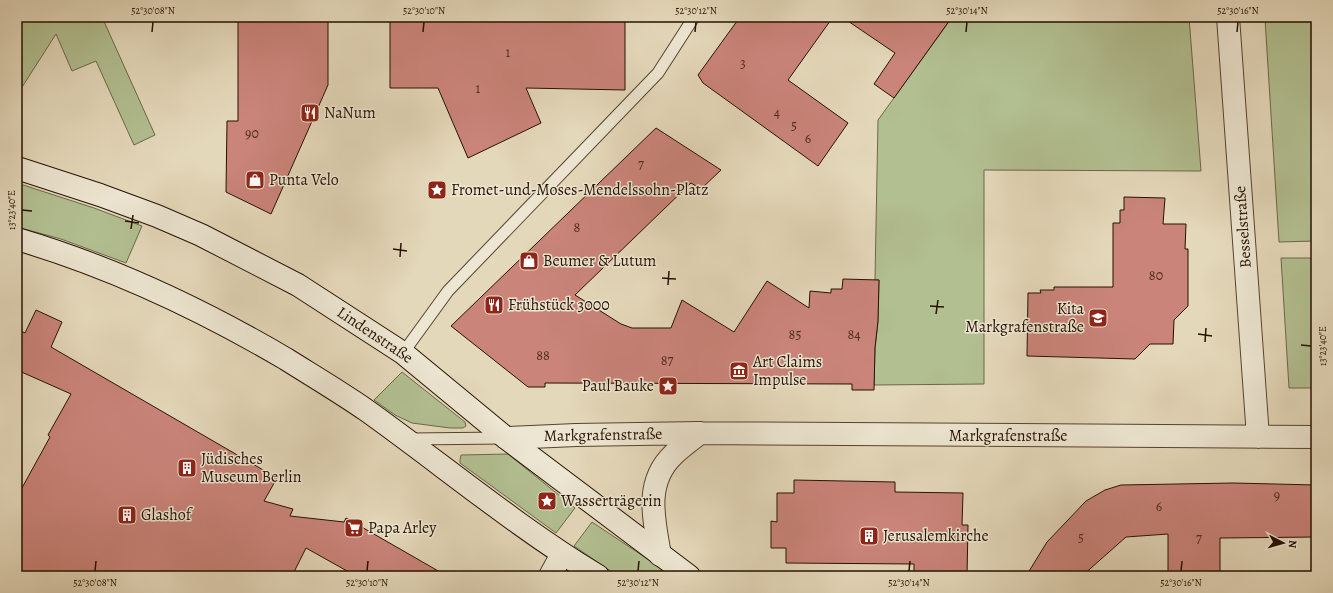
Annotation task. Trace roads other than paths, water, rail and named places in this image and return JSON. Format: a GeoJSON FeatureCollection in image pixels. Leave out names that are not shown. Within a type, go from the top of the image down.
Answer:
{"type":"FeatureCollection","features":[{"type":"Feature","properties":{"kind":"main road","name":"Besselstraße"},"geometry":{"type":"LineString","coordinates":[[1228,17],[1258,437]]}},
{"type":"Feature","properties":{"kind":"main road","name":"Lindenstraße"},"geometry":{"type":"LineString","coordinates":[[17,168],[100,195],[201,235],[298,285],[403,353],[506,438],[660,555],[690,576]]}},
{"type":"Feature","properties":{"kind":"main road"},"geometry":{"type":"LineString","coordinates":[[17,239],[101,267],[194,308],[240,332],[331,386],[562,554],[598,576]]}},
{"type":"Feature","properties":{"kind":"main road","name":"Markgrafenstraße"},"geometry":{"type":"LineString","coordinates":[[660,555],[653,509],[657,478],[673,454],[700,434]]}},
{"type":"Feature","properties":{"kind":"main road","name":"Markgrafenstraße"},"geometry":{"type":"LineString","coordinates":[[506,438],[576,435],[700,434],[1316,437]]}},
{"type":"Feature","properties":{"kind":"main road"},"geometry":{"type":"LineString","coordinates":[[550,576],[562,554]]}},
{"type":"Feature","properties":{"kind":"lane"},"geometry":{"type":"LineString","coordinates":[[403,353],[448,291],[658,73],[694,17]]}},
{"type":"Feature","properties":{"kind":"lane"},"geometry":{"type":"LineString","coordinates":[[404,439],[506,438]]}},
{"type":"Feature","properties":{"kind":"place","name":"NaNum"},"geometry":{"type":"Point","coordinates":[310,113]}},
{"type":"Feature","properties":{"kind":"place","name":"Punta Velo"},"geometry":{"type":"Point","coordinates":[255,180]}},
{"type":"Feature","properties":{"kind":"place","name":"Fromet-und-Moses-Mendelssohn-Platz"},"geometry":{"type":"Point","coordinates":[437,190]}},
{"type":"Feature","properties":{"kind":"place","name":"Beumer & Lutum"},"geometry":{"type":"Point","coordinates":[529,261]}},
{"type":"Feature","properties":{"kind":"place","name":"Frühstück 3000"},"geometry":{"type":"Point","coordinates":[494,305]}},
{"type":"Feature","properties":{"kind":"place","name":"Kita Markgrafenstraße"},"geometry":{"type":"Point","coordinates":[1098,318]}},
{"type":"Feature","properties":{"kind":"place","name":"Art Claims Impulse"},"geometry":{"type":"Point","coordinates":[739,371]}},
{"type":"Feature","properties":{"kind":"place","name":"Paul Bauke"},"geometry":{"type":"Point","coordinates":[668,386]}},
{"type":"Feature","properties":{"kind":"place","name":"Jüdisches Museum Berlin"},"geometry":{"type":"Point","coordinates":[187,468]}},
{"type":"Feature","properties":{"kind":"place","name":"Wasserträgerin"},"geometry":{"type":"Point","coordinates":[547,501]}},
{"type":"Feature","properties":{"kind":"place","name":"Glashof"},"geometry":{"type":"Point","coordinates":[127,515]}},
{"type":"Feature","properties":{"kind":"place","name":"Papa Arley"},"geometry":{"type":"Point","coordinates":[354,528]}},
{"type":"Feature","properties":{"kind":"place","name":"Jerusalemkirche"},"geometry":{"type":"Point","coordinates":[869,536]}}]}
